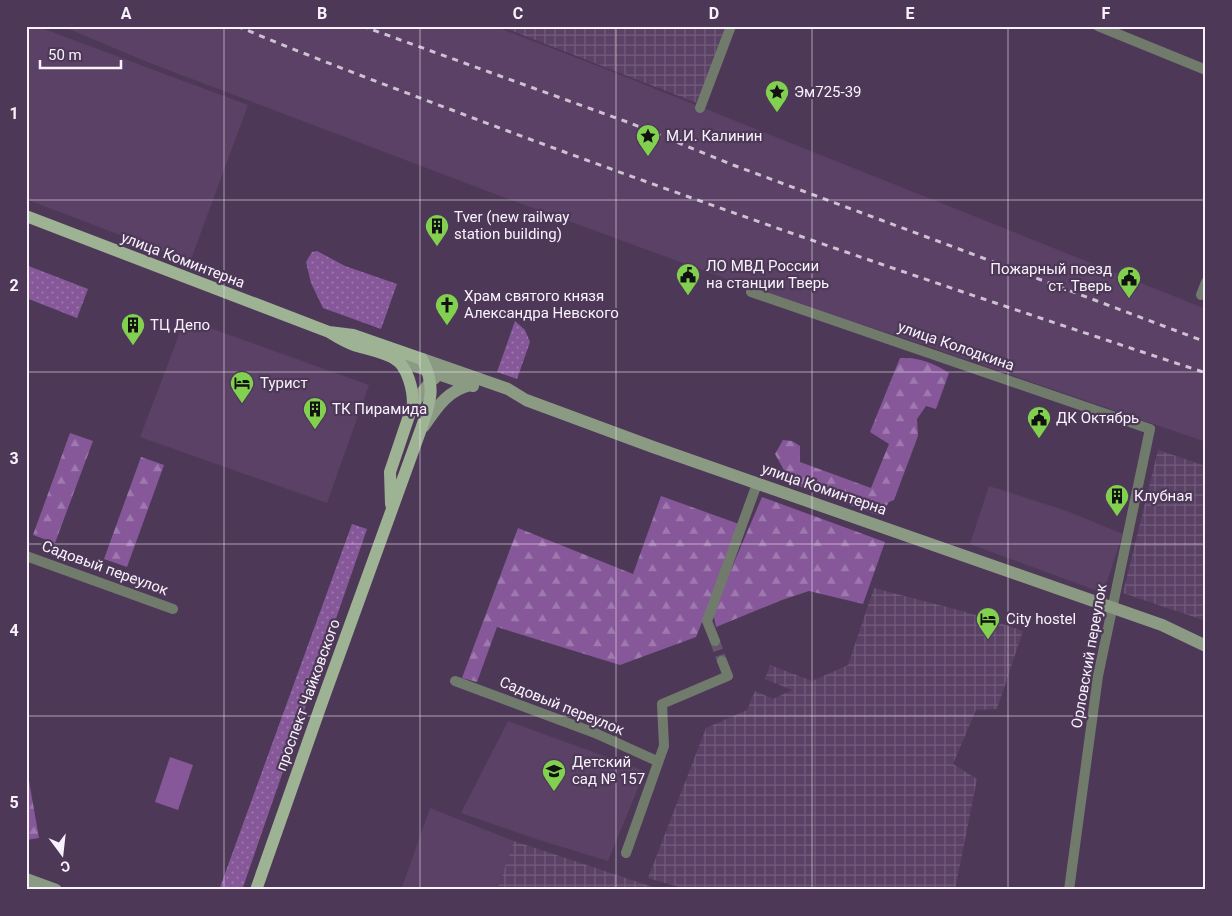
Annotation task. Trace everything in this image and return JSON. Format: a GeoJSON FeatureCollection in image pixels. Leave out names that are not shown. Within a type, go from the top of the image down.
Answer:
{"type":"FeatureCollection","features":[{"type":"Feature","properties":{"kind":"main road","name":"улица Коминтерна"},"geometry":{"type":"LineString","coordinates":[[26,216],[329,332],[352,344],[506,397],[526,400]]}},
{"type":"Feature","properties":{"kind":"main road","name":"улица Коминтерна"},"geometry":{"type":"LineString","coordinates":[[329,332],[353,335],[430,371],[464,374],[508,389],[526,400],[757,484],[1162,625],[1206,646]]}},
{"type":"Feature","properties":{"kind":"main road","name":"проспект Чайковского"},"geometry":{"type":"LineString","coordinates":[[391,512],[390,472],[413,404],[413,394],[409,380],[395,359]]}},
{"type":"Feature","properties":{"kind":"main road","name":"проспект Чайковского"},"geometry":{"type":"LineString","coordinates":[[256,890],[421,429],[430,402],[430,371]]}},
{"type":"Feature","properties":{"kind":"main road"},"geometry":{"type":"LineString","coordinates":[[413,404],[430,371],[464,374]]}},
{"type":"Feature","properties":{"kind":"main road"},"geometry":{"type":"LineString","coordinates":[[421,429],[448,395],[472,385]]}},
{"type":"Feature","properties":{"kind":"main road"},"geometry":{"type":"LineString","coordinates":[[26,879],[56,890]]}},
{"type":"Feature","properties":{"kind":"street"},"geometry":{"type":"LineString","coordinates":[[700,108],[731,26]]}},
{"type":"Feature","properties":{"kind":"street"},"geometry":{"type":"LineString","coordinates":[[1098,26],[1206,70]]}},
{"type":"Feature","properties":{"kind":"street"},"geometry":{"type":"LineString","coordinates":[[1201,295],[1206,282]]}},
{"type":"Feature","properties":{"kind":"street","name":"улица Колодкина"},"geometry":{"type":"LineString","coordinates":[[751,292],[1150,429]]}},
{"type":"Feature","properties":{"kind":"street","name":"Орловский переулок"},"geometry":{"type":"LineString","coordinates":[[1069,890],[1098,676],[1150,429]]}},
{"type":"Feature","properties":{"kind":"street"},"geometry":{"type":"LineString","coordinates":[[715,641],[708,621],[757,484]]}},
{"type":"Feature","properties":{"kind":"street","name":"Садовый переулок"},"geometry":{"type":"LineString","coordinates":[[26,556],[173,609]]}},
{"type":"Feature","properties":{"kind":"street"},"geometry":{"type":"LineString","coordinates":[[626,853],[657,761],[664,746],[662,704],[728,676],[722,661]]}},
{"type":"Feature","properties":{"kind":"street","name":"Садовый переулок"},"geometry":{"type":"LineString","coordinates":[[455,681],[595,733],[657,761]]}},
{"type":"Feature","properties":{"kind":"shaded area"},"geometry":{"type":"Polygon","coordinates":[[[26,26],[36,26],[248,105],[190,262],[26,199],[26,26]]]}},
{"type":"Feature","properties":{"kind":"shaded area"},"geometry":{"type":"Polygon","coordinates":[[[62,26],[494,26],[1206,309],[1206,442],[892,334],[789,302],[495,194],[147,62],[62,26]]]}},
{"type":"Feature","properties":{"kind":"shaded area"},"geometry":{"type":"Polygon","coordinates":[[[500,26],[726,26],[697,103],[500,26]]]}},
{"type":"Feature","properties":{"kind":"shaded area"},"geometry":{"type":"Polygon","coordinates":[[[185,319],[369,385],[327,503],[140,437],[185,319]]]}},
{"type":"Feature","properties":{"kind":"shaded area"},"geometry":{"type":"Polygon","coordinates":[[[1158,450],[1206,466],[1206,621],[1123,593],[1158,450]]]}},
{"type":"Feature","properties":{"kind":"shaded area"},"geometry":{"type":"Polygon","coordinates":[[[989,486],[1067,511],[1123,534],[1103,593],[970,544],[989,486]]]}},
{"type":"Feature","properties":{"kind":"shaded area"},"geometry":{"type":"Polygon","coordinates":[[[874,588],[966,612],[1023,631],[997,709],[976,710],[953,764],[977,779],[955,890],[689,890],[648,878],[706,728],[747,710],[755,691],[773,699],[792,690],[765,679],[770,665],[812,681],[848,665],[874,588]]]}},
{"type":"Feature","properties":{"kind":"shaded area","name":"Детский сад № 157"},"geometry":{"type":"Polygon","coordinates":[[[508,721],[645,771],[608,861],[461,813],[508,721]]]}},
{"type":"Feature","properties":{"kind":"shaded area"},"geometry":{"type":"Polygon","coordinates":[[[430,808],[514,841],[497,890],[401,890],[430,808]]]}},
{"type":"Feature","properties":{"kind":"shaded area"},"geometry":{"type":"Polygon","coordinates":[[[514,841],[662,890],[497,890],[514,841]]]}},
{"type":"Feature","properties":{"kind":"green space"},"geometry":{"type":"Polygon","coordinates":[[[317,251],[345,266],[397,284],[381,329],[323,308],[311,283],[306,262],[312,252],[317,251]]]}},
{"type":"Feature","properties":{"kind":"green space"},"geometry":{"type":"Polygon","coordinates":[[[26,265],[88,289],[77,318],[26,298],[26,265]]]}},
{"type":"Feature","properties":{"kind":"green space"},"geometry":{"type":"Polygon","coordinates":[[[515,321],[525,330],[530,342],[517,379],[497,372],[515,321]]]}},
{"type":"Feature","properties":{"kind":"green space"},"geometry":{"type":"Polygon","coordinates":[[[900,358],[926,361],[949,373],[936,409],[926,406],[917,419],[918,436],[894,500],[889,502],[880,516],[796,485],[785,472],[775,454],[783,440],[792,441],[800,446],[800,462],[871,488],[889,444],[870,432],[900,358]]]}},
{"type":"Feature","properties":{"kind":"green space"},"geometry":{"type":"Polygon","coordinates":[[[70,433],[93,441],[55,543],[33,535],[70,433]]]}},
{"type":"Feature","properties":{"kind":"green space"},"geometry":{"type":"Polygon","coordinates":[[[141,457],[164,465],[127,567],[104,559],[141,457]]]}},
{"type":"Feature","properties":{"kind":"green space"},"geometry":{"type":"Polygon","coordinates":[[[661,496],[739,524],[696,637],[620,665],[497,627],[477,682],[462,678],[518,528],[633,574],[661,496]]]}},
{"type":"Feature","properties":{"kind":"green space"},"geometry":{"type":"Polygon","coordinates":[[[762,497],[885,542],[863,604],[809,591],[716,627],[713,612],[762,497]]]}},
{"type":"Feature","properties":{"kind":"green space"},"geometry":{"type":"Polygon","coordinates":[[[352,524],[367,529],[242,890],[219,890],[352,524]]]}},
{"type":"Feature","properties":{"kind":"green space"},"geometry":{"type":"Polygon","coordinates":[[[170,757],[193,765],[178,810],[155,802],[170,757]]]}},
{"type":"Feature","properties":{"kind":"green space"},"geometry":{"type":"Polygon","coordinates":[[[26,764],[39,838],[26,840],[26,764]]]}},
{"type":"Feature","properties":{"kind":"tunnel"},"geometry":{"type":"LineString","coordinates":[[715,641],[722,661]]}},
{"type":"Feature","properties":{"kind":"railway"},"geometry":{"type":"LineString","coordinates":[[237,26],[384,84],[655,185],[930,281],[1206,373]]}},
{"type":"Feature","properties":{"kind":"railway"},"geometry":{"type":"LineString","coordinates":[[362,26],[630,123],[733,165],[1206,342]]}},
{"type":"Feature","properties":{"kind":"place","name":"Эм725-39"},"geometry":{"type":"Point","coordinates":[777,113]}},
{"type":"Feature","properties":{"kind":"place","name":"М.И. Калинин"},"geometry":{"type":"Point","coordinates":[648,157]}},
{"type":"Feature","properties":{"kind":"place","name":"Tver (new railway station building)"},"geometry":{"type":"Point","coordinates":[437,247]}},
{"type":"Feature","properties":{"kind":"place","name":"ЛО МВД России на станции Тверь"},"geometry":{"type":"Point","coordinates":[688,296]}},
{"type":"Feature","properties":{"kind":"place","name":"Пожарный поезд ст. Тверь"},"geometry":{"type":"Point","coordinates":[1129,299]}},
{"type":"Feature","properties":{"kind":"place","name":"Храм святого князя Александра Невского"},"geometry":{"type":"Point","coordinates":[447,326]}},
{"type":"Feature","properties":{"kind":"place","name":"ТЦ Депо"},"geometry":{"type":"Point","coordinates":[133,346]}},
{"type":"Feature","properties":{"kind":"place","name":"Турист"},"geometry":{"type":"Point","coordinates":[242,404]}},
{"type":"Feature","properties":{"kind":"place","name":"ТК Пирамида"},"geometry":{"type":"Point","coordinates":[315,430]}},
{"type":"Feature","properties":{"kind":"place","name":"ДК Октябрь"},"geometry":{"type":"Point","coordinates":[1039,439]}},
{"type":"Feature","properties":{"kind":"place","name":"Клубная"},"geometry":{"type":"Point","coordinates":[1117,517]}},
{"type":"Feature","properties":{"kind":"place","name":"City hostel"},"geometry":{"type":"Point","coordinates":[988,640]}},
{"type":"Feature","properties":{"kind":"place","name":"Детский сад № 157"},"geometry":{"type":"Point","coordinates":[554,792]}}]}
